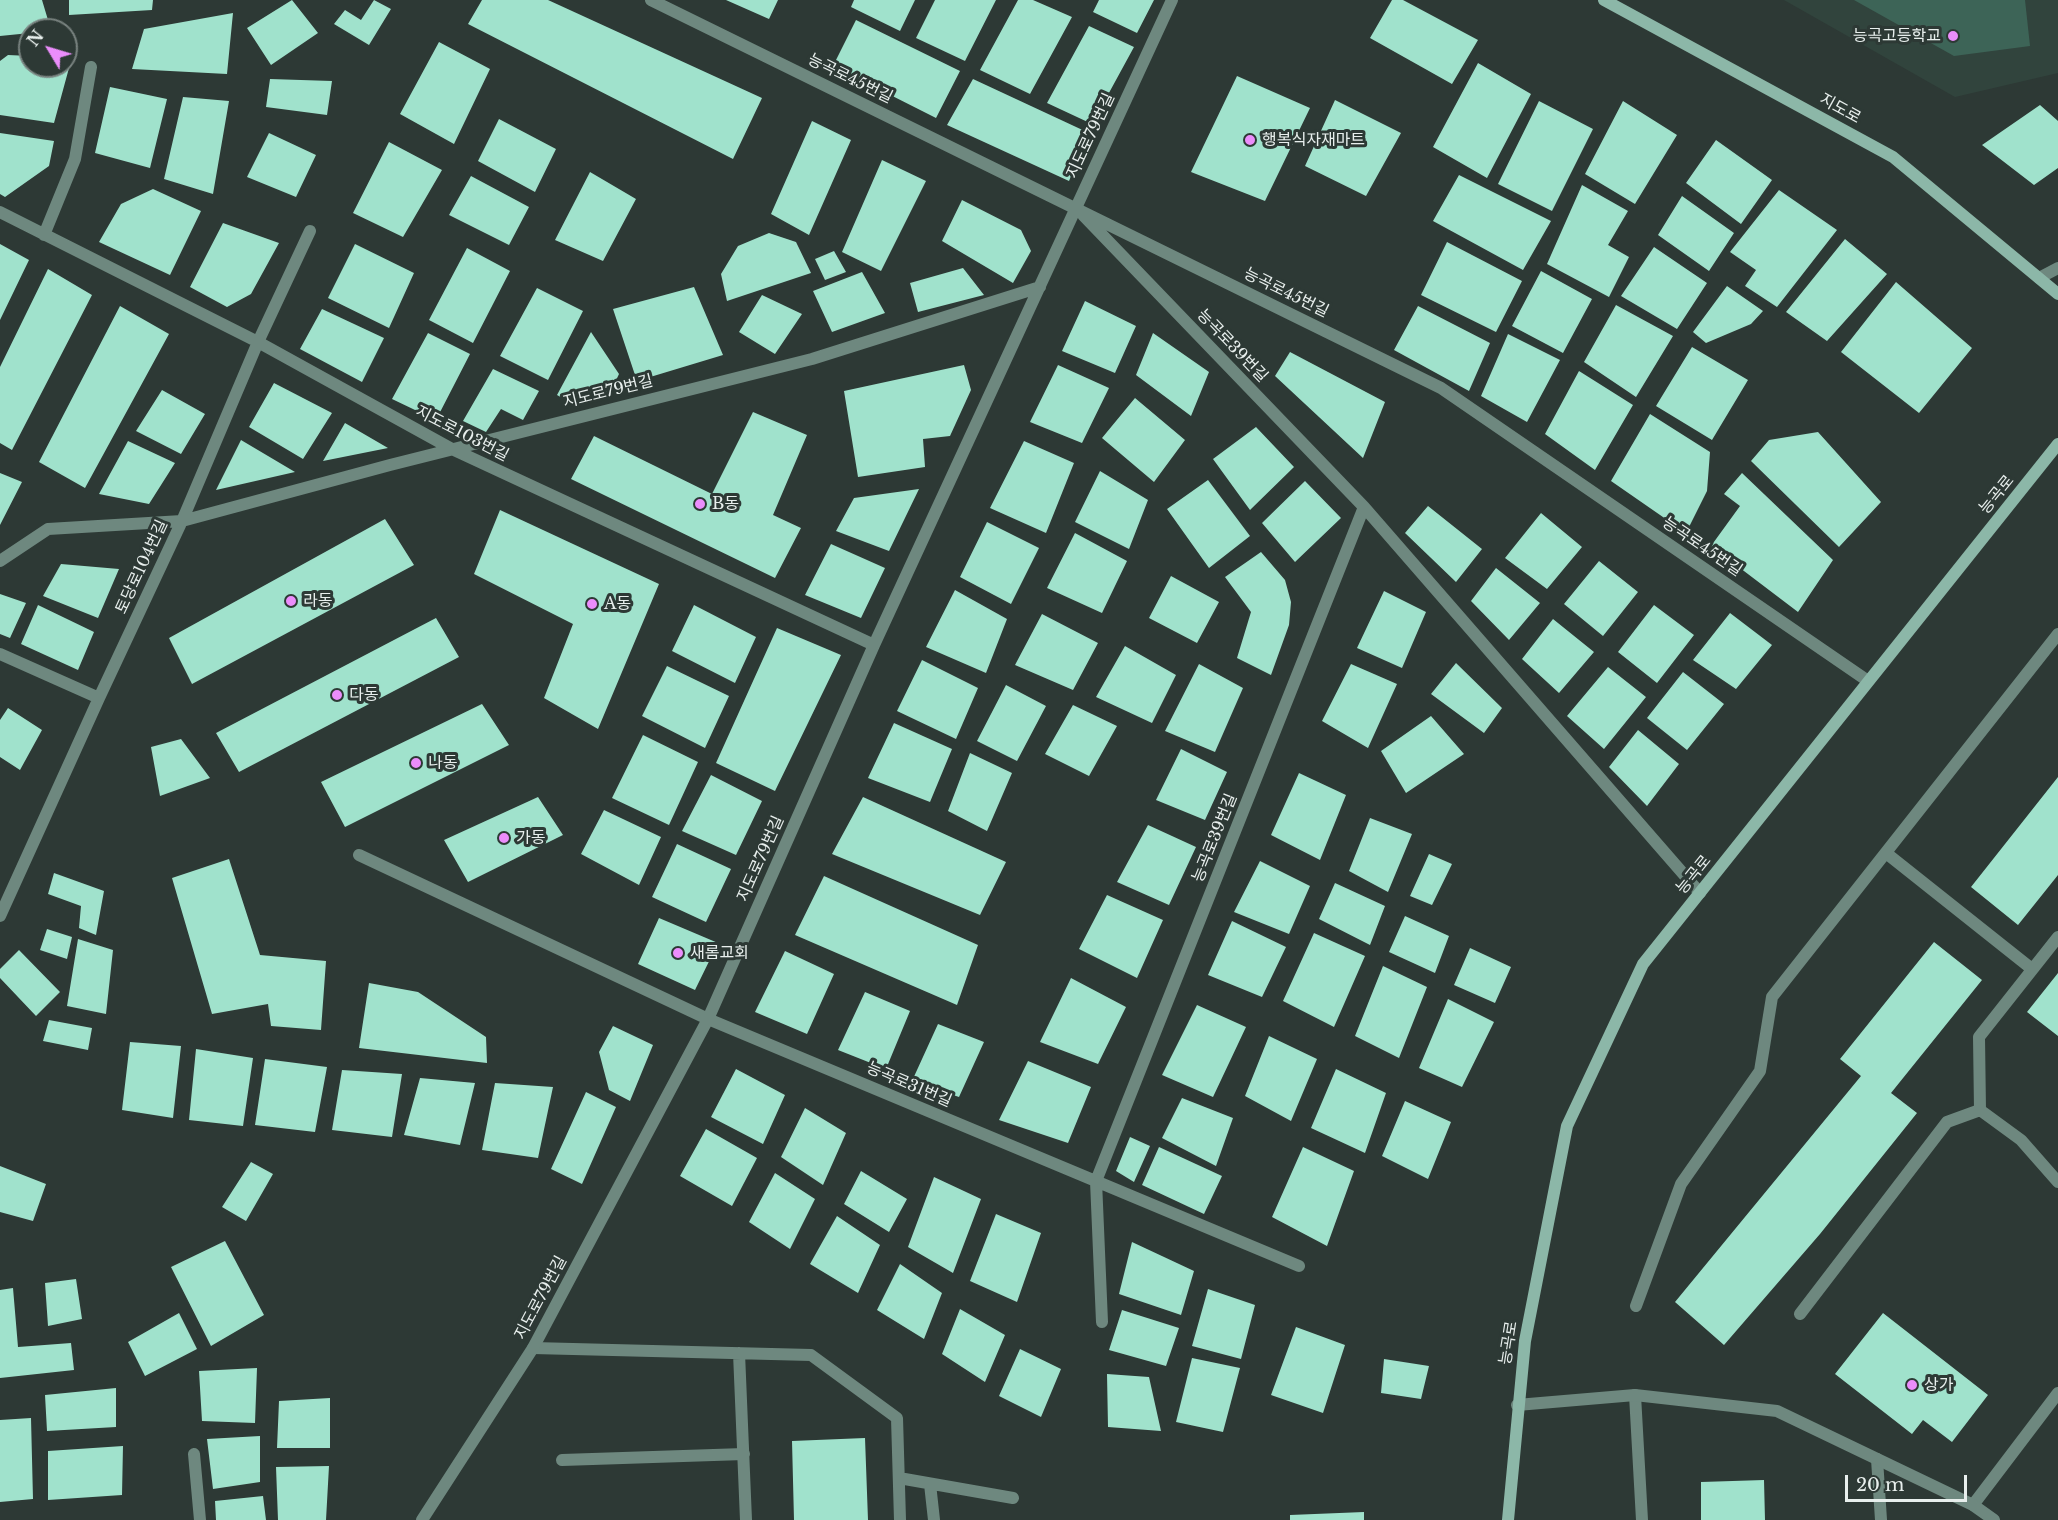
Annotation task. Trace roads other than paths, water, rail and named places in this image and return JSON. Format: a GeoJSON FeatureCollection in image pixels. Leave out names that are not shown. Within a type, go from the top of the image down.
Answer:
{"type":"FeatureCollection","features":[{"type":"Feature","properties":{"kind":"street","name":"능곡로45번길"},"geometry":{"type":"LineString","coordinates":[[651,0],[1441,388],[1868,681]]}},
{"type":"Feature","properties":{"kind":"street","name":"지도로79번길"},"geometry":{"type":"LineString","coordinates":[[422,1520],[533,1348],[708,1019],[874,645],[1172,0]]}},
{"type":"Feature","properties":{"kind":"street","name":"지도로"},"geometry":{"type":"LineString","coordinates":[[1604,0],[1893,157],[2058,294]]}},
{"type":"Feature","properties":{"kind":"street"},"geometry":{"type":"LineString","coordinates":[[44,235],[75,159],[91,67]]}},
{"type":"Feature","properties":{"kind":"street","name":"능곡로39번길"},"geometry":{"type":"LineString","coordinates":[[1076,208],[1364,507],[1700,893]]}},
{"type":"Feature","properties":{"kind":"street","name":"지도로103번길"},"geometry":{"type":"LineString","coordinates":[[0,212],[258,342],[452,449],[874,645]]}},
{"type":"Feature","properties":{"kind":"street","name":"토당로104번길"},"geometry":{"type":"LineString","coordinates":[[0,916],[182,521],[258,342],[310,231]]}},
{"type":"Feature","properties":{"kind":"street"},"geometry":{"type":"LineString","coordinates":[[2039,278],[2058,268]]}},
{"type":"Feature","properties":{"kind":"street","name":"지도로79번길"},"geometry":{"type":"LineString","coordinates":[[0,561],[48,529],[182,521],[452,449],[812,359],[1040,287]]}},
{"type":"Feature","properties":{"kind":"street","name":"능곡로"},"geometry":{"type":"LineString","coordinates":[[1508,1520],[1517,1404],[1525,1341],[1567,1126],[1643,964],[2058,444]]}},
{"type":"Feature","properties":{"kind":"street","name":"능곡로39번길"},"geometry":{"type":"LineString","coordinates":[[1096,1181],[1364,507]]}},
{"type":"Feature","properties":{"kind":"street"},"geometry":{"type":"LineString","coordinates":[[1636,1305],[1681,1184],[1760,1071],[1772,997],[2058,634]]}},
{"type":"Feature","properties":{"kind":"street"},"geometry":{"type":"LineString","coordinates":[[0,654],[99,698]]}},
{"type":"Feature","properties":{"kind":"street"},"geometry":{"type":"LineString","coordinates":[[1886,853],[2032,969]]}},
{"type":"Feature","properties":{"kind":"street"},"geometry":{"type":"LineString","coordinates":[[359,855],[708,1019]]}},
{"type":"Feature","properties":{"kind":"street"},"geometry":{"type":"LineString","coordinates":[[1980,1110],[1979,1037],[2058,937]]}},
{"type":"Feature","properties":{"kind":"street","name":"능곡로31번길"},"geometry":{"type":"LineString","coordinates":[[708,1019],[1299,1266]]}},
{"type":"Feature","properties":{"kind":"street"},"geometry":{"type":"LineString","coordinates":[[1980,1110],[2021,1140],[2058,1182]]}},
{"type":"Feature","properties":{"kind":"street"},"geometry":{"type":"LineString","coordinates":[[1800,1314],[1947,1122],[1980,1110]]}},
{"type":"Feature","properties":{"kind":"street"},"geometry":{"type":"LineString","coordinates":[[1096,1181],[1102,1322]]}},
{"type":"Feature","properties":{"kind":"street"},"geometry":{"type":"LineString","coordinates":[[533,1348],[812,1355],[897,1418],[900,1520]]}},
{"type":"Feature","properties":{"kind":"street"},"geometry":{"type":"LineString","coordinates":[[739,1353],[746,1520]]}},
{"type":"Feature","properties":{"kind":"street"},"geometry":{"type":"LineString","coordinates":[[1973,1505],[2058,1394]]}},
{"type":"Feature","properties":{"kind":"street"},"geometry":{"type":"LineString","coordinates":[[1635,1395],[1642,1520]]}},
{"type":"Feature","properties":{"kind":"street"},"geometry":{"type":"LineString","coordinates":[[1517,1404],[1635,1395],[1777,1411],[1973,1505],[1994,1520]]}},
{"type":"Feature","properties":{"kind":"street"},"geometry":{"type":"LineString","coordinates":[[194,1454],[200,1520]]}},
{"type":"Feature","properties":{"kind":"street"},"geometry":{"type":"LineString","coordinates":[[562,1460],[744,1454]]}},
{"type":"Feature","properties":{"kind":"street"},"geometry":{"type":"LineString","coordinates":[[1877,1459],[1881,1520]]}},
{"type":"Feature","properties":{"kind":"street"},"geometry":{"type":"LineString","coordinates":[[899,1478],[1013,1498]]}},
{"type":"Feature","properties":{"kind":"street"},"geometry":{"type":"LineString","coordinates":[[930,1484],[934,1520]]}},
{"type":"Feature","properties":{"kind":"place","name":"능곡고등학교"},"geometry":{"type":"Point","coordinates":[1953,36]}},
{"type":"Feature","properties":{"kind":"place","name":"행복식자재마트"},"geometry":{"type":"Point","coordinates":[1250,140]}},
{"type":"Feature","properties":{"kind":"place","name":"B동"},"geometry":{"type":"Point","coordinates":[700,504]}},
{"type":"Feature","properties":{"kind":"place","name":"라동"},"geometry":{"type":"Point","coordinates":[291,601]}},
{"type":"Feature","properties":{"kind":"place","name":"A동"},"geometry":{"type":"Point","coordinates":[592,604]}},
{"type":"Feature","properties":{"kind":"place","name":"다동"},"geometry":{"type":"Point","coordinates":[337,695]}},
{"type":"Feature","properties":{"kind":"place","name":"나동"},"geometry":{"type":"Point","coordinates":[416,763]}},
{"type":"Feature","properties":{"kind":"place","name":"가동"},"geometry":{"type":"Point","coordinates":[504,838]}},
{"type":"Feature","properties":{"kind":"place","name":"새롬교회"},"geometry":{"type":"Point","coordinates":[678,953]}},
{"type":"Feature","properties":{"kind":"place","name":"상가"},"geometry":{"type":"Point","coordinates":[1912,1385]}}]}
